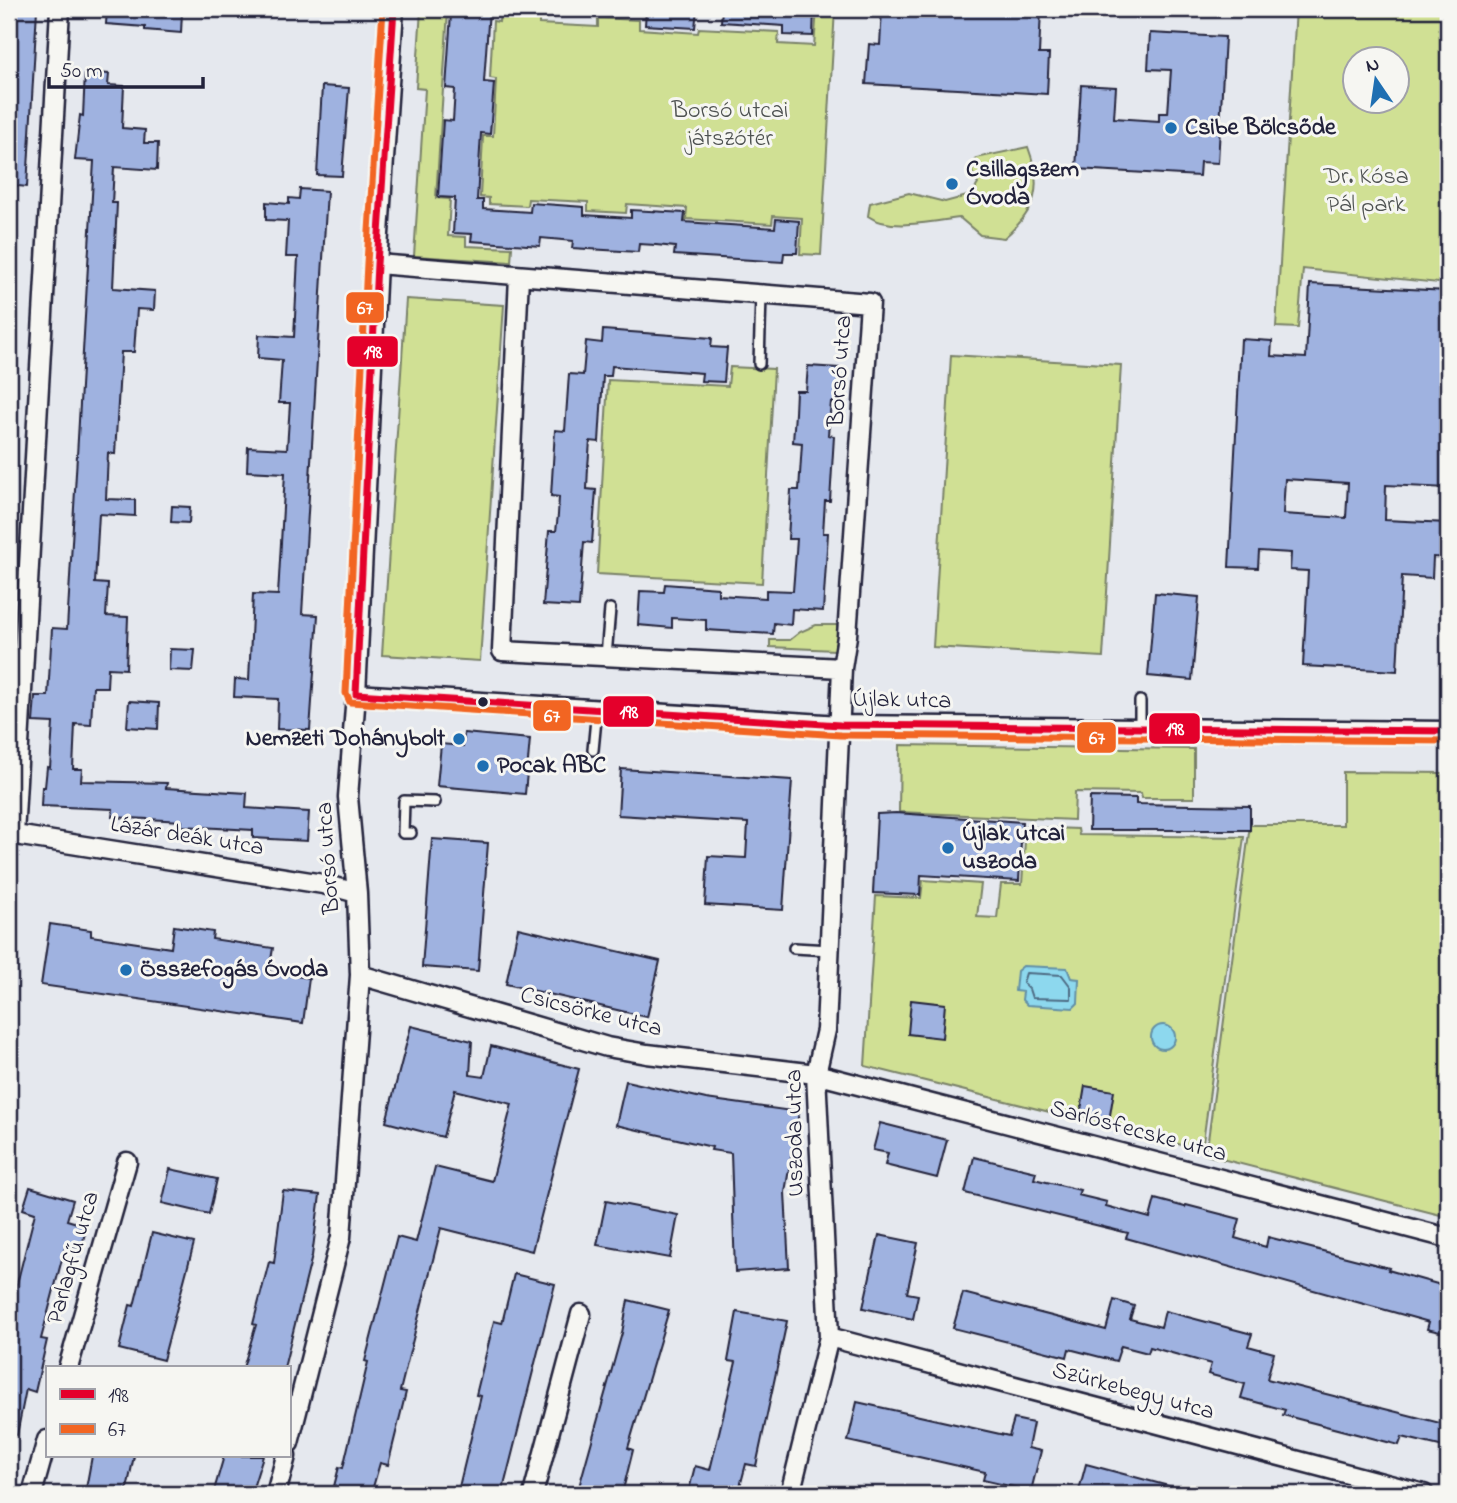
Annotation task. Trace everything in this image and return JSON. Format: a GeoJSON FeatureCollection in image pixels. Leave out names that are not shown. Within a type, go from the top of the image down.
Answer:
{"type":"FeatureCollection","features":[{"type":"Feature","properties":{"kind":"street"},"geometry":{"type":"LineString","coordinates":[[11,834],[60,9]]}},
{"type":"Feature","properties":{"kind":"street","name":"Borsó utca"},"geometry":{"type":"LineString","coordinates":[[290,1439],[341,1237],[360,975],[358,893],[348,797],[356,694],[377,264],[394,9]]}},
{"type":"Feature","properties":{"kind":"street","name":"Borsó utca"},"geometry":{"type":"LineString","coordinates":[[377,264],[870,303],[840,725]]}},
{"type":"Feature","properties":{"kind":"street"},"geometry":{"type":"LineString","coordinates":[[519,276],[502,651],[842,668]]}},
{"type":"Feature","properties":{"kind":"street","name":"Újlak utca"},"geometry":{"type":"LineString","coordinates":[[356,694],[840,725],[1448,732]]}},
{"type":"Feature","properties":{"kind":"street","name":"Uszoda utca"},"geometry":{"type":"LineString","coordinates":[[790,1494],[829,1337],[816,1074],[826,1030],[840,725]]}},
{"type":"Feature","properties":{"kind":"street","name":"Lázár deák utca"},"geometry":{"type":"LineString","coordinates":[[11,834],[323,884],[358,893]]}},
{"type":"Feature","properties":{"kind":"street","name":"Csicsörke utca"},"geometry":{"type":"LineString","coordinates":[[360,975],[607,1047],[816,1074]]}},
{"type":"Feature","properties":{"kind":"street","name":"Sarlósfecske utca"},"geometry":{"type":"LineString","coordinates":[[816,1074],[1448,1238]]}},
{"type":"Feature","properties":{"kind":"street","name":"Parlagfű utca"},"geometry":{"type":"LineString","coordinates":[[69,1366],[127,1162]]}},
{"type":"Feature","properties":{"kind":"street"},"geometry":{"type":"LineString","coordinates":[[533,1494],[581,1314]]}},
{"type":"Feature","properties":{"kind":"street","name":"Szürkebegy utca"},"geometry":{"type":"LineString","coordinates":[[829,1337],[1424,1494]]}},
{"type":"Feature","properties":{"kind":"street"},"geometry":{"type":"LineString","coordinates":[[32,1494],[46,1444]]}},
{"type":"Feature","properties":{"kind":"street"},"geometry":{"type":"LineString","coordinates":[[276,1494],[285,1458]]}},
{"type":"Feature","properties":{"kind":"lane"},"geometry":{"type":"LineString","coordinates":[[759,364],[761,295]]}},
{"type":"Feature","properties":{"kind":"lane"},"geometry":{"type":"LineString","coordinates":[[606,656],[610,609]]}},
{"type":"Feature","properties":{"kind":"lane"},"geometry":{"type":"LineString","coordinates":[[1140,701],[1140,728]]}},
{"type":"Feature","properties":{"kind":"lane"},"geometry":{"type":"LineString","coordinates":[[593,750],[597,709]]}},
{"type":"Feature","properties":{"kind":"lane"},"geometry":{"type":"LineString","coordinates":[[411,833],[402,833],[404,801],[435,802]]}},
{"type":"Feature","properties":{"kind":"lane"},"geometry":{"type":"LineString","coordinates":[[794,948],[830,950]]}},
{"type":"Feature","properties":{"kind":"green space"},"geometry":{"type":"Polygon","coordinates":[[[421,9],[469,9],[448,11],[436,198],[450,199],[448,236],[466,237],[466,246],[512,248],[511,262],[414,256],[425,89],[416,88],[421,9]]]}},
{"type":"Feature","properties":{"kind":"green space","name":"Borsó utcai játszótér"},"geometry":{"type":"Polygon","coordinates":[[[817,9],[835,9],[821,255],[800,254],[802,218],[773,216],[772,224],[686,219],[687,208],[627,204],[626,213],[588,211],[588,202],[528,199],[527,206],[489,204],[489,198],[480,197],[483,136],[493,136],[496,79],[490,78],[493,21],[499,22],[500,13],[539,15],[539,24],[598,27],[598,18],[639,20],[639,29],[698,33],[699,28],[779,32],[778,44],[814,46],[817,9]]]}},
{"type":"Feature","properties":{"kind":"green space","name":"Dr. Kósa Pál park"},"geometry":{"type":"Polygon","coordinates":[[[1296,9],[1448,9],[1448,284],[1303,269],[1298,328],[1276,327],[1296,9]]]}},
{"type":"Feature","properties":{"kind":"green space"},"geometry":{"type":"Polygon","coordinates":[[[1028,147],[1035,174],[1034,197],[1024,218],[1004,238],[980,235],[960,218],[900,224],[877,221],[868,216],[870,203],[909,193],[945,202],[971,195],[978,184],[972,172],[976,158],[1028,147]]]}},
{"type":"Feature","properties":{"kind":"green space"},"geometry":{"type":"Polygon","coordinates":[[[406,299],[504,305],[480,661],[382,655],[406,299]]]}},
{"type":"Feature","properties":{"kind":"green space"},"geometry":{"type":"Polygon","coordinates":[[[951,355],[1121,365],[1103,657],[933,647],[951,355]]]}},
{"type":"Feature","properties":{"kind":"green space"},"geometry":{"type":"Polygon","coordinates":[[[730,367],[774,369],[762,583],[597,574],[608,380],[728,386],[730,367]]]}},
{"type":"Feature","properties":{"kind":"green space"},"geometry":{"type":"Polygon","coordinates":[[[816,625],[838,625],[841,641],[835,650],[770,647],[770,640],[790,640],[816,625]]]}},
{"type":"Feature","properties":{"kind":"green space"},"geometry":{"type":"Polygon","coordinates":[[[900,745],[1194,749],[1194,798],[1142,798],[1141,793],[1075,792],[1074,820],[899,812],[900,745]]]}},
{"type":"Feature","properties":{"kind":"green space"},"geometry":{"type":"Polygon","coordinates":[[[1343,772],[1448,773],[1448,1217],[1206,1155],[1250,825],[1343,825],[1343,772]]]}},
{"type":"Feature","properties":{"kind":"green space"},"geometry":{"type":"Polygon","coordinates":[[[1026,827],[1078,829],[1079,835],[1244,837],[1202,1150],[865,1066],[876,896],[921,898],[923,880],[981,884],[977,917],[997,918],[1001,884],[1022,884],[1026,827]]]}},
{"type":"Feature","properties":{"kind":"water"},"geometry":{"type":"Polygon","coordinates":[[[1023,966],[1067,968],[1071,978],[1079,979],[1078,1003],[1073,1008],[1027,1005],[1022,1000],[1023,992],[1015,991],[1017,971],[1023,966]]]}},
{"type":"Feature","properties":{"kind":"water"},"geometry":{"type":"Polygon","coordinates":[[[1163,1025],[1172,1028],[1175,1037],[1172,1046],[1163,1049],[1154,1046],[1151,1037],[1154,1028],[1163,1025]]]}},
{"type":"Feature","properties":{"kind":"building"},"geometry":{"type":"Polygon","coordinates":[[[9,9],[37,9],[27,187],[9,185],[9,9]]]}},
{"type":"Feature","properties":{"kind":"building"},"geometry":{"type":"Polygon","coordinates":[[[107,9],[182,12],[181,33],[106,24],[107,9]]]}},
{"type":"Feature","properties":{"kind":"building"},"geometry":{"type":"Polygon","coordinates":[[[461,9],[489,9],[484,82],[494,83],[490,134],[481,133],[477,200],[483,200],[483,209],[530,212],[531,203],[584,207],[584,215],[631,218],[631,210],[685,213],[684,222],[775,228],[776,219],[799,221],[797,253],[784,253],[783,262],[674,255],[675,247],[656,245],[639,244],[638,252],[572,248],[573,241],[541,238],[540,246],[471,241],[472,234],[453,233],[455,198],[438,197],[443,120],[453,121],[455,89],[446,88],[451,14],[461,15],[461,9]]]}},
{"type":"Feature","properties":{"kind":"building"},"geometry":{"type":"Polygon","coordinates":[[[646,9],[697,9],[695,28],[645,25],[646,9]]]}},
{"type":"Feature","properties":{"kind":"building"},"geometry":{"type":"Polygon","coordinates":[[[722,9],[814,9],[813,36],[784,35],[784,26],[721,22],[722,9]]]}},
{"type":"Feature","properties":{"kind":"building"},"geometry":{"type":"Polygon","coordinates":[[[882,9],[1041,9],[1039,54],[1049,54],[1047,94],[866,84],[869,44],[880,45],[882,9]]]}},
{"type":"Feature","properties":{"kind":"building"},"geometry":{"type":"Polygon","coordinates":[[[1150,33],[1225,37],[1218,163],[1200,162],[1199,176],[1076,169],[1081,85],[1116,87],[1114,118],[1159,121],[1159,113],[1168,113],[1171,70],[1148,69],[1150,33]]]}},
{"type":"Feature","properties":{"kind":"building"},"geometry":{"type":"Polygon","coordinates":[[[85,72],[109,74],[108,85],[124,86],[122,128],[145,130],[144,143],[158,143],[157,170],[114,167],[112,203],[117,203],[113,288],[155,291],[154,310],[137,309],[134,352],[121,352],[115,454],[108,453],[106,499],[135,500],[135,516],[99,514],[95,583],[108,584],[106,616],[128,617],[126,669],[108,668],[107,687],[93,687],[91,725],[75,724],[73,769],[82,769],[81,781],[167,783],[166,788],[247,793],[246,808],[309,812],[307,841],[253,838],[253,830],[182,826],[182,821],[112,817],[113,809],[41,806],[42,787],[45,787],[47,767],[50,768],[53,723],[33,722],[35,696],[48,696],[52,628],[67,629],[94,161],[75,160],[80,115],[83,116],[85,72]]]}},
{"type":"Feature","properties":{"kind":"building"},"geometry":{"type":"Polygon","coordinates":[[[322,86],[349,88],[342,176],[317,175],[322,86]]]}},
{"type":"Feature","properties":{"kind":"building"},"geometry":{"type":"Polygon","coordinates":[[[300,189],[327,191],[302,614],[318,615],[310,730],[277,729],[278,699],[234,697],[235,679],[249,680],[253,594],[278,595],[285,473],[247,471],[248,447],[287,449],[290,403],[279,403],[282,360],[258,358],[259,335],[294,337],[298,257],[286,257],[288,221],[266,220],[266,202],[289,204],[289,198],[299,199],[300,189]]]}},
{"type":"Feature","properties":{"kind":"building"},"geometry":{"type":"Polygon","coordinates":[[[1310,284],[1448,291],[1442,432],[1448,433],[1448,488],[1386,485],[1385,520],[1448,523],[1448,558],[1433,557],[1432,578],[1402,576],[1397,671],[1303,666],[1308,571],[1290,570],[1291,553],[1259,551],[1258,568],[1229,567],[1241,339],[1272,341],[1271,356],[1306,358],[1310,284]],[[1285,479],[1283,514],[1346,518],[1348,483],[1285,479]]]}},
{"type":"Feature","properties":{"kind":"building"},"geometry":{"type":"Polygon","coordinates":[[[603,330],[712,338],[711,347],[727,348],[724,382],[701,381],[702,373],[612,366],[611,376],[603,376],[599,442],[590,441],[588,467],[587,489],[596,490],[592,543],[584,542],[579,607],[543,605],[549,531],[556,531],[558,515],[559,497],[551,496],[555,430],[565,431],[569,374],[583,375],[586,341],[602,343],[603,330]]]}},
{"type":"Feature","properties":{"kind":"building"},"geometry":{"type":"Polygon","coordinates":[[[808,366],[839,368],[837,402],[831,402],[828,435],[834,436],[830,501],[825,501],[823,533],[828,533],[823,611],[792,609],[791,625],[774,623],[773,634],[706,630],[706,620],[672,618],[672,628],[638,625],[640,591],[664,592],[665,584],[718,588],[718,595],[766,598],[766,590],[793,591],[797,539],[788,539],[791,490],[799,490],[802,443],[793,442],[796,391],[806,391],[808,366]]]}},
{"type":"Feature","properties":{"kind":"building"},"geometry":{"type":"Polygon","coordinates":[[[172,506],[190,507],[189,523],[171,522],[172,506]]]}},
{"type":"Feature","properties":{"kind":"building"},"geometry":{"type":"Polygon","coordinates":[[[1155,593],[1199,597],[1192,680],[1148,676],[1155,593]]]}},
{"type":"Feature","properties":{"kind":"building"},"geometry":{"type":"Polygon","coordinates":[[[170,649],[195,650],[193,671],[169,670],[170,649]]]}},
{"type":"Feature","properties":{"kind":"building"},"geometry":{"type":"Polygon","coordinates":[[[129,701],[159,703],[158,729],[127,727],[129,701]]]}},
{"type":"Feature","properties":{"kind":"building","name":"Pocak ABC"},"geometry":{"type":"Polygon","coordinates":[[[464,733],[530,739],[525,794],[437,786],[441,744],[463,746],[464,733]]]}},
{"type":"Feature","properties":{"kind":"building"},"geometry":{"type":"Polygon","coordinates":[[[621,769],[792,780],[783,910],[705,905],[708,856],[746,858],[748,823],[618,815],[621,769]]]}},
{"type":"Feature","properties":{"kind":"building"},"geometry":{"type":"Polygon","coordinates":[[[1090,797],[1136,798],[1136,804],[1250,806],[1250,830],[1089,830],[1090,797]]]}},
{"type":"Feature","properties":{"kind":"building","name":"Újlak utcai uszoda"},"geometry":{"type":"Polygon","coordinates":[[[877,814],[1022,822],[1019,881],[921,875],[920,895],[873,893],[877,814]]]}},
{"type":"Feature","properties":{"kind":"building"},"geometry":{"type":"Polygon","coordinates":[[[432,839],[488,843],[478,971],[422,967],[432,839]]]}},
{"type":"Feature","properties":{"kind":"building"},"geometry":{"type":"Polygon","coordinates":[[[50,924],[91,930],[91,936],[171,948],[174,926],[213,932],[212,939],[273,948],[269,972],[309,978],[303,1023],[41,985],[50,924]]]}},
{"type":"Feature","properties":{"kind":"building"},"geometry":{"type":"Polygon","coordinates":[[[518,928],[660,961],[647,1017],[506,984],[518,928]]]}},
{"type":"Feature","properties":{"kind":"building"},"geometry":{"type":"Polygon","coordinates":[[[911,1000],[945,1004],[942,1038],[908,1034],[911,1000]]]}},
{"type":"Feature","properties":{"kind":"building"},"geometry":{"type":"Polygon","coordinates":[[[411,1026],[472,1041],[470,1075],[484,1077],[491,1046],[579,1069],[532,1251],[441,1228],[400,1391],[406,1392],[388,1465],[380,1463],[371,1494],[332,1494],[339,1467],[343,1468],[368,1362],[365,1361],[397,1237],[416,1242],[435,1167],[492,1181],[512,1104],[455,1090],[443,1137],[386,1122],[411,1026]]]}},
{"type":"Feature","properties":{"kind":"building"},"geometry":{"type":"Polygon","coordinates":[[[626,1081],[706,1099],[799,1112],[785,1192],[789,1268],[735,1272],[731,1153],[616,1125],[626,1081]]]}},
{"type":"Feature","properties":{"kind":"building"},"geometry":{"type":"Polygon","coordinates":[[[1085,1086],[1114,1091],[1109,1121],[1080,1116],[1085,1086]]]}},
{"type":"Feature","properties":{"kind":"building"},"geometry":{"type":"Polygon","coordinates":[[[880,1123],[947,1140],[937,1178],[885,1165],[888,1153],[873,1150],[880,1123]]]}},
{"type":"Feature","properties":{"kind":"building"},"geometry":{"type":"Polygon","coordinates":[[[974,1157],[1036,1172],[1034,1179],[1080,1190],[1078,1195],[1107,1202],[1106,1206],[1150,1218],[1155,1199],[1185,1207],[1186,1205],[1240,1219],[1235,1238],[1266,1247],[1268,1237],[1389,1268],[1388,1270],[1448,1287],[1448,1334],[1427,1329],[1429,1322],[1126,1238],[1128,1233],[965,1193],[974,1157]]]}},
{"type":"Feature","properties":{"kind":"building"},"geometry":{"type":"Polygon","coordinates":[[[170,1169],[217,1179],[209,1214],[162,1203],[170,1169]]]}},
{"type":"Feature","properties":{"kind":"building"},"geometry":{"type":"Polygon","coordinates":[[[30,1187],[73,1200],[67,1220],[87,1226],[81,1248],[66,1244],[41,1339],[47,1340],[35,1392],[26,1389],[17,1435],[9,1434],[9,1350],[17,1313],[10,1311],[35,1213],[23,1209],[30,1187]]]}},
{"type":"Feature","properties":{"kind":"building"},"geometry":{"type":"Polygon","coordinates":[[[283,1191],[320,1195],[312,1256],[284,1366],[244,1366],[256,1325],[253,1324],[269,1262],[274,1263],[283,1191]]]}},
{"type":"Feature","properties":{"kind":"building"},"geometry":{"type":"Polygon","coordinates":[[[606,1201],[678,1215],[670,1258],[597,1245],[606,1201]]]}},
{"type":"Feature","properties":{"kind":"building"},"geometry":{"type":"Polygon","coordinates":[[[152,1233],[194,1243],[163,1360],[119,1349],[130,1305],[134,1306],[152,1233]]]}},
{"type":"Feature","properties":{"kind":"building"},"geometry":{"type":"Polygon","coordinates":[[[879,1235],[918,1243],[907,1293],[918,1295],[913,1319],[863,1308],[879,1235]]]}},
{"type":"Feature","properties":{"kind":"building"},"geometry":{"type":"Polygon","coordinates":[[[514,1274],[555,1284],[502,1494],[490,1494],[459,1487],[481,1396],[476,1395],[494,1321],[502,1323],[514,1274]]]}},
{"type":"Feature","properties":{"kind":"building"},"geometry":{"type":"Polygon","coordinates":[[[963,1293],[1106,1330],[1114,1300],[1134,1306],[1130,1319],[1161,1327],[1165,1311],[1252,1334],[1248,1346],[1274,1353],[1267,1379],[1448,1425],[1448,1448],[1402,1437],[1399,1445],[1283,1415],[1285,1410],[1241,1398],[1245,1384],[1208,1374],[1211,1364],[1150,1347],[1148,1353],[1121,1346],[1116,1361],[1069,1349],[1067,1357],[953,1328],[963,1293]]]}},
{"type":"Feature","properties":{"kind":"building"},"geometry":{"type":"Polygon","coordinates":[[[628,1300],[669,1310],[628,1448],[633,1450],[622,1494],[577,1494],[622,1333],[628,1300]]]}},
{"type":"Feature","properties":{"kind":"building"},"geometry":{"type":"Polygon","coordinates":[[[737,1312],[787,1321],[756,1466],[746,1464],[738,1494],[688,1494],[695,1466],[710,1470],[736,1362],[728,1361],[737,1312]]]}},
{"type":"Feature","properties":{"kind":"building"},"geometry":{"type":"Polygon","coordinates":[[[857,1402],[1009,1436],[1014,1419],[1033,1423],[1028,1448],[1041,1451],[1031,1491],[983,1480],[985,1472],[848,1441],[857,1402]]]}},
{"type":"Feature","properties":{"kind":"building"},"geometry":{"type":"Polygon","coordinates":[[[92,1458],[134,1458],[126,1494],[85,1494],[92,1458]]]}},
{"type":"Feature","properties":{"kind":"building"},"geometry":{"type":"Polygon","coordinates":[[[223,1458],[262,1458],[251,1494],[213,1494],[223,1458]]]}},
{"type":"Feature","properties":{"kind":"building"},"geometry":{"type":"Polygon","coordinates":[[[1086,1464],[1180,1489],[1180,1494],[1078,1494],[1086,1464]]]}},
{"type":"Feature","properties":{"kind":"transit line","name":"67"},"geometry":{"type":"LineString","coordinates":[[383,9],[367,263],[346,693],[350,702],[840,735],[1448,741]]}},
{"type":"Feature","properties":{"kind":"transit line","name":"198"},"geometry":{"type":"LineString","coordinates":[[356,694],[377,264],[394,9]]}},
{"type":"Feature","properties":{"kind":"transit line","name":"198"},"geometry":{"type":"LineString","coordinates":[[356,694],[840,725],[1448,731]]}},
{"type":"Feature","properties":{"kind":"place","name":"Csibe Bölcsőde"},"geometry":{"type":"Point","coordinates":[1171,128]}},
{"type":"Feature","properties":{"kind":"place","name":"Csillagszem Óvoda"},"geometry":{"type":"Point","coordinates":[952,184]}},
{"type":"Feature","properties":{"kind":"place","name":"Nemzeti Dohánybolt"},"geometry":{"type":"Point","coordinates":[459,739]}},
{"type":"Feature","properties":{"kind":"place","name":"Pocak ABC"},"geometry":{"type":"Point","coordinates":[483,766]}},
{"type":"Feature","properties":{"kind":"place","name":"Újlak utcai uszoda"},"geometry":{"type":"Point","coordinates":[948,848]}},
{"type":"Feature","properties":{"kind":"place","name":"Összefogás Óvoda"},"geometry":{"type":"Point","coordinates":[126,970]}}]}
